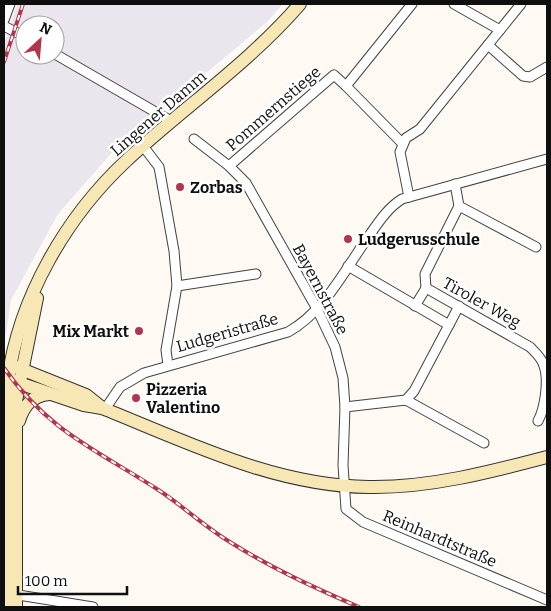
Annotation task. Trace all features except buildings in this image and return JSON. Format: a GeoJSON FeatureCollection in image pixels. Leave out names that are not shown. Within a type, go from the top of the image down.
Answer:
{"type":"FeatureCollection","features":[{"type":"Feature","properties":{"kind":"main road","name":"Lingener Damm"},"geometry":{"type":"LineString","coordinates":[[10,380],[25,313],[35,286],[74,219],[100,187],[143,146],[256,50],[300,4]]}},
{"type":"Feature","properties":{"kind":"main road"},"geometry":{"type":"LineString","coordinates":[[12,366],[86,395],[104,408]]}},
{"type":"Feature","properties":{"kind":"main road"},"geometry":{"type":"LineString","coordinates":[[10,380],[84,405],[104,408],[248,466],[280,474],[344,484],[368,487],[447,480],[547,458]]}},
{"type":"Feature","properties":{"kind":"main road"},"geometry":{"type":"LineString","coordinates":[[4,607],[10,597],[16,431],[10,380]]}},
{"type":"Feature","properties":{"kind":"main road"},"geometry":{"type":"LineString","coordinates":[[10,380],[4,457],[4,501],[10,597]]}},
{"type":"Feature","properties":{"kind":"main road"},"geometry":{"type":"LineString","coordinates":[[16,431],[25,406],[36,397],[50,394]]}},
{"type":"Feature","properties":{"kind":"street"},"geometry":{"type":"LineString","coordinates":[[4,20],[10,4]]}},
{"type":"Feature","properties":{"kind":"street","name":"Pommernstiege"},"geometry":{"type":"LineString","coordinates":[[229,166],[334,75],[346,86],[412,4]]}},
{"type":"Feature","properties":{"kind":"street"},"geometry":{"type":"LineString","coordinates":[[454,4],[500,30]]}},
{"type":"Feature","properties":{"kind":"street"},"geometry":{"type":"LineString","coordinates":[[409,197],[400,152],[402,144],[406,138],[420,129],[522,4]]}},
{"type":"Feature","properties":{"kind":"street"},"geometry":{"type":"LineString","coordinates":[[488,45],[522,76],[530,77],[547,67]]}},
{"type":"Feature","properties":{"kind":"street"},"geometry":{"type":"LineString","coordinates":[[65,60],[171,121]]}},
{"type":"Feature","properties":{"kind":"street"},"geometry":{"type":"LineString","coordinates":[[346,86],[402,144]]}},
{"type":"Feature","properties":{"kind":"street","name":"Bayernstraße"},"geometry":{"type":"LineString","coordinates":[[194,139],[229,166],[246,183],[317,309],[335,346],[343,378],[345,407],[344,484]]}},
{"type":"Feature","properties":{"kind":"street"},"geometry":{"type":"LineString","coordinates":[[143,146],[158,167],[174,251],[177,286],[166,350],[168,364]]}},
{"type":"Feature","properties":{"kind":"street","name":"Ludgeristraße"},"geometry":{"type":"LineString","coordinates":[[104,408],[112,396],[131,379],[168,364],[217,353],[288,332],[306,320],[317,309],[386,212],[396,203],[409,197],[547,159]]}},
{"type":"Feature","properties":{"kind":"street"},"geometry":{"type":"LineString","coordinates":[[415,306],[426,288],[425,274],[459,206],[455,184]]}},
{"type":"Feature","properties":{"kind":"street"},"geometry":{"type":"LineString","coordinates":[[459,206],[536,247]]}},
{"type":"Feature","properties":{"kind":"street"},"geometry":{"type":"LineString","coordinates":[[348,266],[449,325]]}},
{"type":"Feature","properties":{"kind":"street"},"geometry":{"type":"LineString","coordinates":[[177,286],[256,274]]}},
{"type":"Feature","properties":{"kind":"street","name":"Tiroler Weg"},"geometry":{"type":"LineString","coordinates":[[426,288],[530,346],[545,367],[545,408],[538,421]]}},
{"type":"Feature","properties":{"kind":"street"},"geometry":{"type":"LineString","coordinates":[[406,400],[414,391],[459,306]]}},
{"type":"Feature","properties":{"kind":"street"},"geometry":{"type":"LineString","coordinates":[[345,407],[406,400],[484,443]]}},
{"type":"Feature","properties":{"kind":"street","name":"Reinhardtstraße"},"geometry":{"type":"LineString","coordinates":[[344,484],[346,509],[356,519],[547,600]]}},
{"type":"Feature","properties":{"kind":"street"},"geometry":{"type":"LineString","coordinates":[[10,597],[93,607]]}},
{"type":"Feature","properties":{"kind":"shaded area"},"geometry":{"type":"Polygon","coordinates":[[[17,4],[283,4],[267,22],[115,149],[58,214],[11,300],[4,347],[4,44],[17,4]]]}},
{"type":"Feature","properties":{"kind":"railway"},"geometry":{"type":"LineString","coordinates":[[4,62],[23,4]]}},
{"type":"Feature","properties":{"kind":"railway"},"geometry":{"type":"LineString","coordinates":[[4,368],[21,390],[39,408],[75,438],[160,491],[221,536],[246,551],[277,569],[359,607]]}},
{"type":"Feature","properties":{"kind":"place","name":"Zorbas"},"geometry":{"type":"Point","coordinates":[180,187]}},
{"type":"Feature","properties":{"kind":"place","name":"Ludgerusschule"},"geometry":{"type":"Point","coordinates":[348,239]}},
{"type":"Feature","properties":{"kind":"place","name":"Mix Markt"},"geometry":{"type":"Point","coordinates":[139,331]}},
{"type":"Feature","properties":{"kind":"place","name":"Pizzeria Valentino"},"geometry":{"type":"Point","coordinates":[136,398]}}]}
